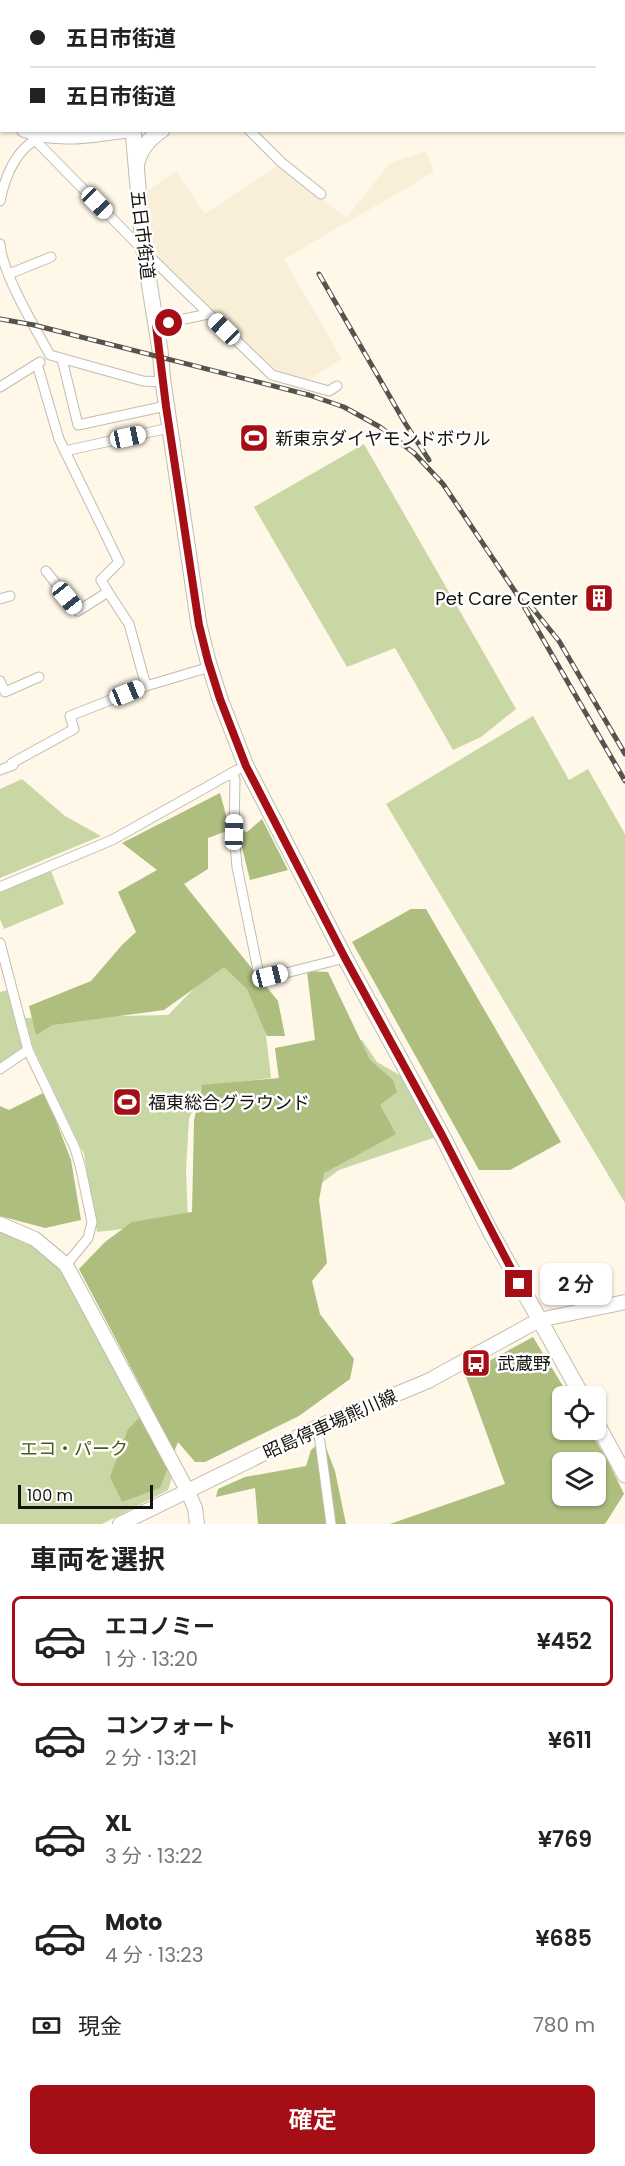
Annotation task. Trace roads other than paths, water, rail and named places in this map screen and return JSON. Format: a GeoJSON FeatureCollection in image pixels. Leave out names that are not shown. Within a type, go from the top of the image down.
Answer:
{"type":"FeatureCollection","features":[{"type":"Feature","properties":{"kind":"main road","name":"五日市街道"},"geometry":{"type":"LineString","coordinates":[[132,132],[144,251],[199,625],[239,769],[443,1137],[489,1229],[576,1386]]}},
{"type":"Feature","properties":{"kind":"main road"},"geometry":{"type":"LineString","coordinates":[[136,169],[143,149],[160,132]]}},
{"type":"Feature","properties":{"kind":"main road"},"geometry":{"type":"LineString","coordinates":[[606,1440],[625,1475]]}},
{"type":"Feature","properties":{"kind":"street"},"geometry":{"type":"LineString","coordinates":[[30,134],[76,137],[116,132]]}},
{"type":"Feature","properties":{"kind":"street"},"geometry":{"type":"LineString","coordinates":[[251,132],[281,162],[321,194]]}},
{"type":"Feature","properties":{"kind":"street"},"geometry":{"type":"LineString","coordinates":[[1,195],[15,159],[25,146],[30,134]]}},
{"type":"Feature","properties":{"kind":"street"},"geometry":{"type":"LineString","coordinates":[[30,134],[144,251],[272,375],[329,391],[337,386]]}},
{"type":"Feature","properties":{"kind":"street"},"geometry":{"type":"LineString","coordinates":[[0,244],[9,274],[50,356]]}},
{"type":"Feature","properties":{"kind":"street"},"geometry":{"type":"LineString","coordinates":[[9,274],[51,257]]}},
{"type":"Feature","properties":{"kind":"street"},"geometry":{"type":"LineString","coordinates":[[156,325],[208,314]]}},
{"type":"Feature","properties":{"kind":"street"},"geometry":{"type":"LineString","coordinates":[[0,387],[50,356],[143,381],[163,382]]}},
{"type":"Feature","properties":{"kind":"street"},"geometry":{"type":"LineString","coordinates":[[62,359],[78,425],[166,406]]}},
{"type":"Feature","properties":{"kind":"street"},"geometry":{"type":"LineString","coordinates":[[37,364],[59,439],[119,562],[101,580],[129,624],[146,686]]}},
{"type":"Feature","properties":{"kind":"street"},"geometry":{"type":"LineString","coordinates":[[65,451],[169,428]]}},
{"type":"Feature","properties":{"kind":"street"},"geometry":{"type":"LineString","coordinates":[[46,571],[78,611],[108,592]]}},
{"type":"Feature","properties":{"kind":"street"},"geometry":{"type":"LineString","coordinates":[[0,770],[74,729],[70,716],[146,686],[210,667]]}},
{"type":"Feature","properties":{"kind":"street"},"geometry":{"type":"LineString","coordinates":[[0,681],[5,692],[39,677]]}},
{"type":"Feature","properties":{"kind":"street"},"geometry":{"type":"LineString","coordinates":[[0,887],[112,840],[239,769]]}},
{"type":"Feature","properties":{"kind":"street"},"geometry":{"type":"LineString","coordinates":[[239,769],[235,780],[234,832],[237,867],[258,970],[262,975],[270,976],[345,958]]}},
{"type":"Feature","properties":{"kind":"street"},"geometry":{"type":"LineString","coordinates":[[0,943],[28,1050],[75,1148],[92,1222],[88,1238],[66,1265]]}},
{"type":"Feature","properties":{"kind":"street"},"geometry":{"type":"LineString","coordinates":[[0,1069],[28,1050]]}},
{"type":"Feature","properties":{"kind":"street"},"geometry":{"type":"LineString","coordinates":[[0,1224],[35,1239],[66,1265],[186,1490],[195,1508],[197,1524]]}},
{"type":"Feature","properties":{"kind":"street","name":"昭島停車場熊川線"},"geometry":{"type":"LineString","coordinates":[[120,1524],[318,1427],[429,1381],[539,1320],[625,1302]]}},
{"type":"Feature","properties":{"kind":"street"},"geometry":{"type":"LineString","coordinates":[[318,1427],[331,1524]]}},
{"type":"Feature","properties":{"kind":"railway"},"geometry":{"type":"LineString","coordinates":[[319,274],[405,423],[429,460]]}},
{"type":"Feature","properties":{"kind":"railway"},"geometry":{"type":"LineString","coordinates":[[0,319],[34,325],[309,395],[344,407],[380,427],[414,453],[443,484],[518,596],[625,781]]}},
{"type":"Feature","properties":{"kind":"railway"},"geometry":{"type":"LineString","coordinates":[[530,605],[559,641],[625,754]]}},
{"type":"Feature","properties":{"kind":"place","name":"新東京ダイヤモンドボウル"},"geometry":{"type":"Point","coordinates":[254,438]}},
{"type":"Feature","properties":{"kind":"place","name":"Pet Care Center"},"geometry":{"type":"Point","coordinates":[599,598]}},
{"type":"Feature","properties":{"kind":"place","name":"福東総合グラウンド"},"geometry":{"type":"Point","coordinates":[127,1102]}},
{"type":"Feature","properties":{"kind":"place","name":"武蔵野"},"geometry":{"type":"Point","coordinates":[476,1363]}},
{"type":"Feature","properties":{"kind":"park label","name":"エコ・パーク"},"geometry":{"type":"Point","coordinates":[74,1448]}}]}
